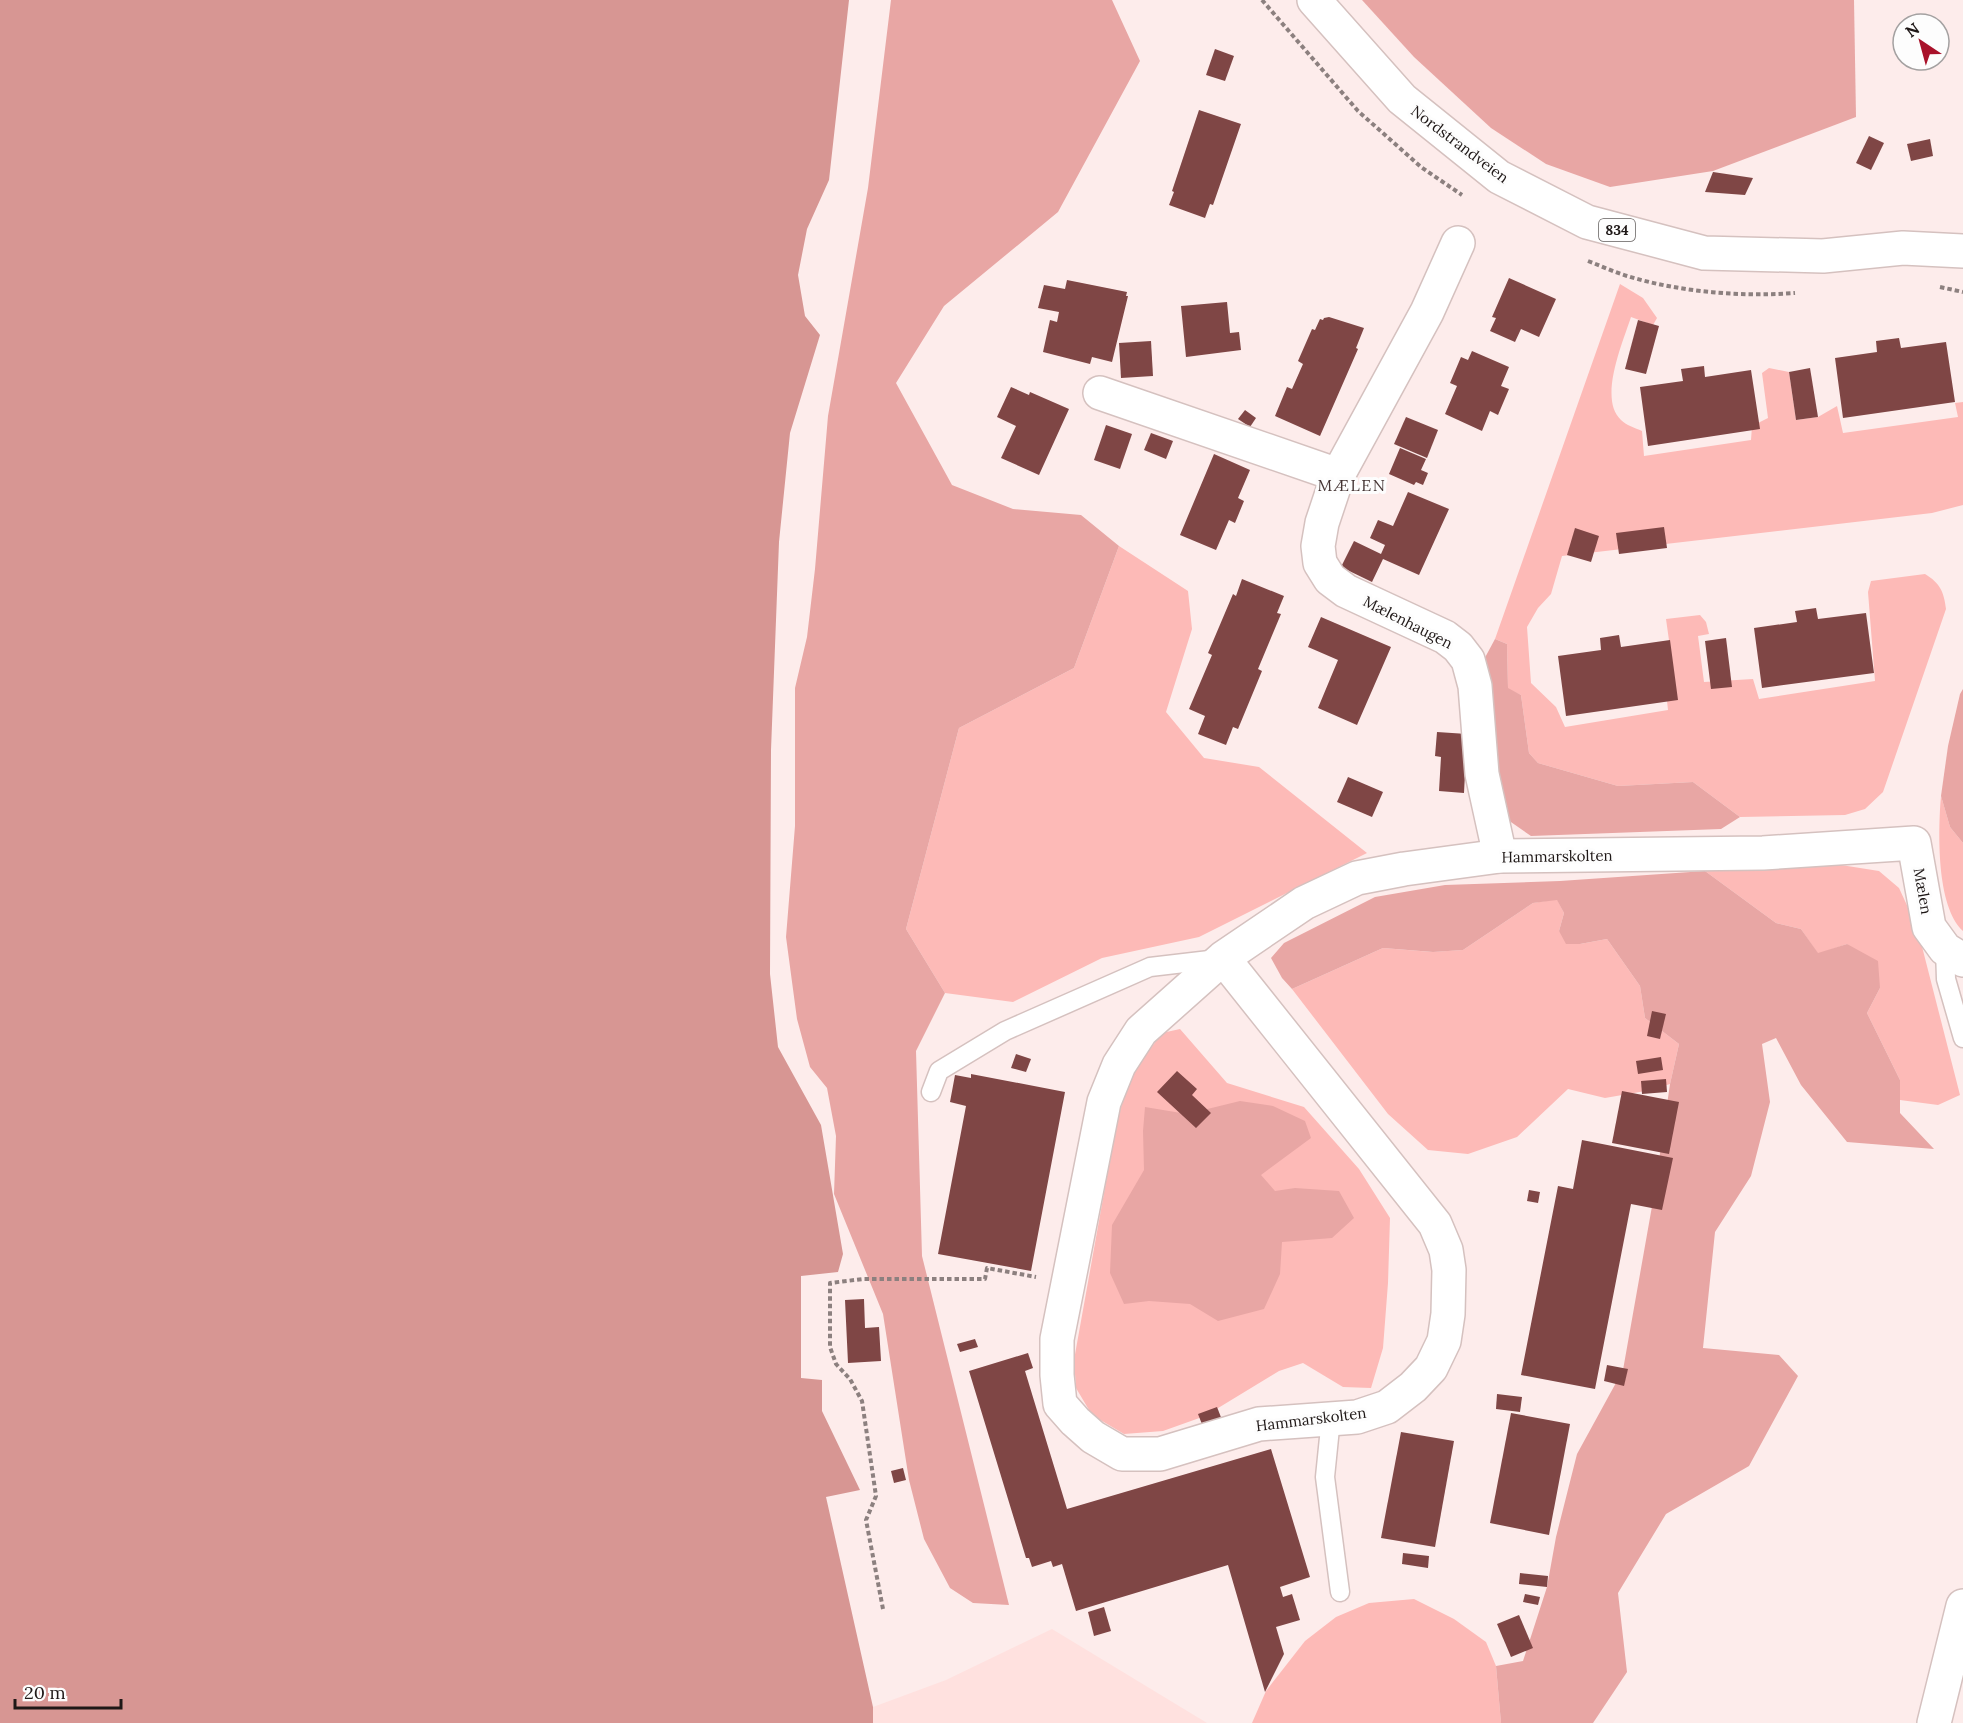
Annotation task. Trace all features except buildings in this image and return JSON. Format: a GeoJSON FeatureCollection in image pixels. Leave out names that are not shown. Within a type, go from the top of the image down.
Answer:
{"type":"FeatureCollection","features":[{"type":"Feature","properties":{"kind":"street","name":"Nordstrandveien"},"geometry":{"type":"LineString","coordinates":[[1314,0],[1410,106],[1499,177],[1587,222],[1704,253],[1823,256],[1955,244]]}},
{"type":"Feature","properties":{"kind":"street","name":"Mælenhaugen"},"geometry":{"type":"LineString","coordinates":[[1458,243],[1427,312],[1338,475],[1322,523],[1318,546],[1320,563],[1329,579],[1346,591],[1445,637],[1458,647],[1468,660],[1475,686],[1482,774],[1500,856]]}},
{"type":"Feature","properties":{"kind":"street"},"geometry":{"type":"LineString","coordinates":[[1100,393],[1338,475]]}},
{"type":"Feature","properties":{"kind":"street","name":"Hammarskolten"},"geometry":{"type":"LineString","coordinates":[[1223,958],[1435,1224],[1446,1250],[1449,1270],[1448,1314],[1444,1341],[1431,1368],[1413,1387],[1387,1407],[1357,1417],[1259,1424],[1160,1454],[1122,1454],[1093,1437],[1060,1404],[1057,1375],[1058,1339],[1104,1102],[1119,1065],[1141,1031],[1223,958],[1304,903],[1357,878],[1404,869],[1500,856],[1763,853],[1914,843]]}},
{"type":"Feature","properties":{"kind":"street","name":"Mælen"},"geometry":{"type":"LineString","coordinates":[[1914,843],[1929,927],[1954,955]]}},
{"type":"Feature","properties":{"kind":"street"},"geometry":{"type":"LineString","coordinates":[[1934,1723],[1963,1606]]}},
{"type":"Feature","properties":{"kind":"lane"},"geometry":{"type":"LineString","coordinates":[[1954,955],[1946,979],[1963,1038]]}},
{"type":"Feature","properties":{"kind":"lane"},"geometry":{"type":"LineString","coordinates":[[931,1092],[939,1071],[1005,1031],[1150,967],[1223,958]]}},
{"type":"Feature","properties":{"kind":"lane"},"geometry":{"type":"LineString","coordinates":[[1331,1418],[1325,1477],[1340,1592]]}},
{"type":"Feature","properties":{"kind":"path"},"geometry":{"type":"LineString","coordinates":[[1930,286],[1963,292]]}},
{"type":"Feature","properties":{"kind":"path"},"geometry":{"type":"LineString","coordinates":[[883,1609],[866,1520],[876,1496],[862,1401],[850,1379],[836,1364],[830,1347],[830,1283],[863,1279],[985,1279],[987,1268],[1069,1282]]}},
{"type":"Feature","properties":{"kind":"shaded area"},"geometry":{"type":"Polygon","coordinates":[[[0,0],[849,0],[829,180],[807,229],[798,275],[805,316],[820,335],[790,433],[779,542],[771,750],[770,974],[778,1047],[821,1125],[843,1254],[838,1272],[801,1276],[801,1378],[822,1380],[822,1411],[860,1490],[826,1497],[873,1707],[873,1723],[0,1723],[0,0]]]}},
{"type":"Feature","properties":{"kind":"shaded area"},"geometry":{"type":"Polygon","coordinates":[[[891,0],[1112,0],[1140,61],[1058,212],[944,306],[896,383],[952,485],[1013,509],[1081,515],[1119,546],[1074,668],[959,728],[906,929],[945,993],[916,1051],[922,1256],[1009,1605],[973,1603],[950,1588],[924,1539],[909,1480],[883,1314],[834,1194],[836,1136],[827,1088],[810,1067],[797,1019],[786,937],[795,826],[795,688],[807,637],[828,416],[868,188],[891,0]]]}},
{"type":"Feature","properties":{"kind":"shaded area"},"geometry":{"type":"Polygon","coordinates":[[[1362,0],[1854,0],[1856,117],[1713,171],[1610,187],[1546,164],[1491,128],[1414,57],[1362,0]]]}},
{"type":"Feature","properties":{"kind":"shaded area"},"geometry":{"type":"Polygon","coordinates":[[[1620,284],[1643,298],[1657,318],[1653,325],[1631,317],[1618,355],[1612,385],[1614,411],[1623,422],[1642,431],[1644,456],[1751,440],[1752,426],[1768,418],[1762,373],[1769,368],[1789,372],[1796,420],[1818,417],[1837,406],[1843,433],[1958,417],[1955,403],[1963,402],[1963,505],[1932,513],[1562,556],[1551,594],[1538,608],[1527,627],[1531,683],[1556,707],[1565,727],[1668,710],[1666,692],[1676,690],[1666,619],[1700,615],[1706,622],[1709,634],[1698,636],[1704,682],[1753,679],[1759,699],[1875,681],[1868,592],[1871,581],[1925,574],[1940,588],[1946,609],[1883,792],[1865,809],[1845,815],[1740,817],[1693,782],[1618,786],[1538,763],[1529,753],[1521,695],[1508,689],[1507,644],[1495,639],[1620,284]]]}},
{"type":"Feature","properties":{"kind":"shaded area"},"geometry":{"type":"Polygon","coordinates":[[[1119,546],[1188,591],[1192,629],[1166,712],[1204,758],[1259,767],[1367,853],[1199,937],[1102,958],[1013,1002],[945,993],[906,929],[959,728],[1074,668],[1119,546]]]}},
{"type":"Feature","properties":{"kind":"shaded area"},"geometry":{"type":"Polygon","coordinates":[[[1495,639],[1507,644],[1508,688],[1521,695],[1529,753],[1538,763],[1618,786],[1693,782],[1740,817],[1721,829],[1531,836],[1508,820],[1496,791],[1481,665],[1495,639]]]}},
{"type":"Feature","properties":{"kind":"shaded area"},"geometry":{"type":"Polygon","coordinates":[[[1963,689],[1963,843],[1950,827],[1941,796],[1948,746],[1963,689]]]}},
{"type":"Feature","properties":{"kind":"shaded area"},"geometry":{"type":"Polygon","coordinates":[[[1941,796],[1950,827],[1963,843],[1963,931],[1954,919],[1943,887],[1939,828],[1941,796]]]}},
{"type":"Feature","properties":{"kind":"shaded area"},"geometry":{"type":"Polygon","coordinates":[[[1841,865],[1879,871],[1899,888],[1917,927],[1960,1095],[1938,1105],[1900,1100],[1900,1080],[1867,1013],[1880,988],[1847,944],[1818,954],[1801,929],[1776,923],[1705,871],[1841,865]]]}},
{"type":"Feature","properties":{"kind":"shaded area"},"geometry":{"type":"Polygon","coordinates":[[[1705,871],[1776,923],[1801,929],[1818,953],[1847,944],[1878,961],[1880,988],[1867,1013],[1900,1080],[1900,1113],[1934,1149],[1847,1142],[1801,1085],[1776,1038],[1762,1044],[1770,1102],[1751,1176],[1715,1232],[1703,1348],[1779,1355],[1798,1376],[1749,1466],[1666,1514],[1618,1593],[1627,1672],[1593,1723],[1501,1723],[1496,1666],[1523,1661],[1547,1587],[1556,1537],[1577,1454],[1623,1370],[1654,1195],[1670,1084],[1679,1044],[1645,1018],[1640,986],[1607,939],[1566,944],[1559,931],[1564,913],[1557,900],[1533,903],[1463,950],[1433,952],[1383,948],[1292,989],[1282,978],[1271,958],[1284,943],[1375,897],[1445,885],[1560,881],[1705,871]]]}},
{"type":"Feature","properties":{"kind":"shaded area"},"geometry":{"type":"Polygon","coordinates":[[[1557,899],[1564,913],[1559,931],[1580,944],[1607,939],[1640,986],[1645,1018],[1679,1044],[1670,1084],[1651,1090],[1605,1098],[1568,1089],[1517,1137],[1468,1154],[1428,1150],[1388,1114],[1292,989],[1383,948],[1432,952],[1463,950],[1533,903],[1557,899]]]}},
{"type":"Feature","properties":{"kind":"shaded area"},"geometry":{"type":"Polygon","coordinates":[[[1180,1029],[1227,1083],[1304,1107],[1359,1169],[1390,1218],[1383,1348],[1371,1388],[1343,1387],[1303,1363],[1279,1371],[1205,1416],[1163,1431],[1124,1434],[1092,1415],[1076,1388],[1074,1360],[1118,1115],[1135,1069],[1162,1033],[1180,1029]]]}},
{"type":"Feature","properties":{"kind":"shaded area"},"geometry":{"type":"Polygon","coordinates":[[[1240,1101],[1273,1106],[1305,1121],[1311,1138],[1261,1175],[1275,1191],[1295,1188],[1339,1191],[1354,1218],[1332,1238],[1282,1242],[1280,1274],[1264,1309],[1218,1321],[1190,1304],[1149,1301],[1124,1304],[1110,1273],[1112,1225],[1144,1170],[1145,1107],[1187,1114],[1240,1101]]]}},
{"type":"Feature","properties":{"kind":"shaded area"},"geometry":{"type":"Polygon","coordinates":[[[1414,1599],[1454,1619],[1486,1642],[1496,1666],[1501,1723],[1252,1723],[1266,1691],[1305,1641],[1336,1617],[1369,1603],[1414,1599]]]}},
{"type":"Feature","properties":{"kind":"shaded area"},"geometry":{"type":"Polygon","coordinates":[[[1052,1629],[1207,1723],[873,1723],[873,1707],[946,1680],[1052,1629]]]}},
{"type":"Feature","properties":{"kind":"district","name":"MÆLEN"},"geometry":{"type":"Point","coordinates":[1352,485]}}]}
